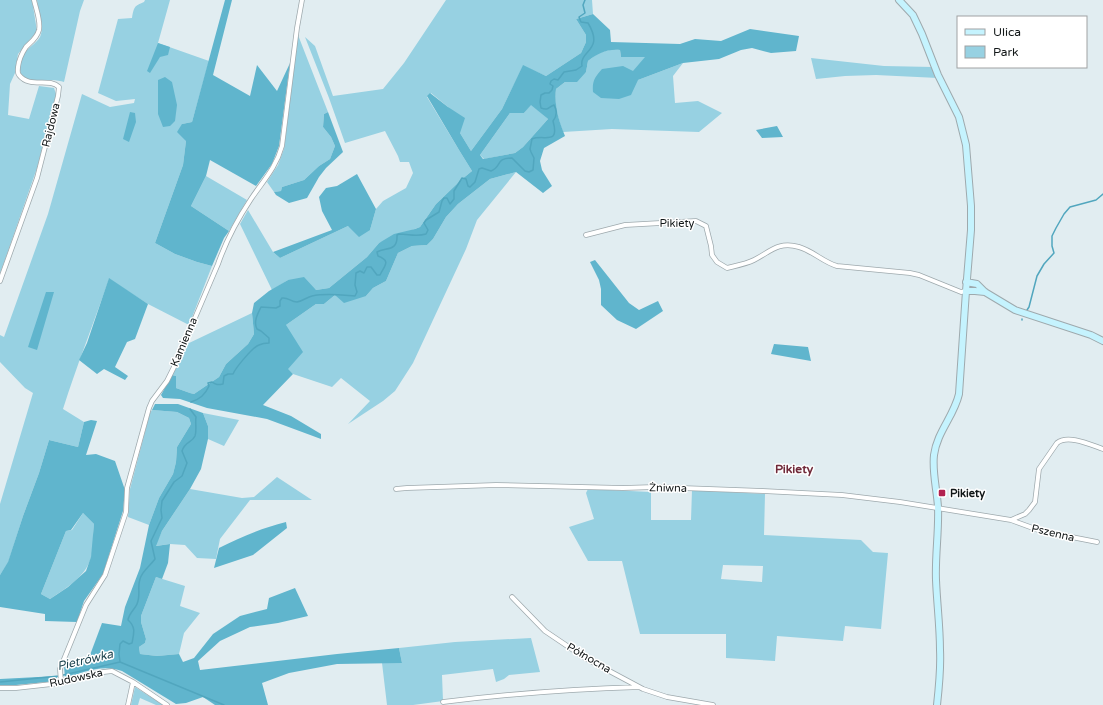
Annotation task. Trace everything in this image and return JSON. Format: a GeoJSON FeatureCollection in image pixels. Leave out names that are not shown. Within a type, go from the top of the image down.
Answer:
{"type":"FeatureCollection","features":[{"type":"Feature","properties":{"kind":"street","name":"Rajdowa"},"geometry":{"type":"LineString","coordinates":[[0,281],[37,178],[58,96],[59,87],[56,84],[52,82],[31,82],[20,76],[18,72],[20,56],[26,47],[37,36],[39,31],[39,23],[34,0]]}},
{"type":"Feature","properties":{"kind":"street","name":"Kamienna"},"geometry":{"type":"LineString","coordinates":[[61,683],[60,670],[86,605],[105,576],[126,512],[128,488],[149,408],[152,401],[167,381],[174,367],[234,226],[251,198],[275,165],[279,156],[282,146],[302,0]]}},
{"type":"Feature","properties":{"kind":"street"},"geometry":{"type":"LineString","coordinates":[[899,0],[913,15],[938,75],[959,117],[966,145],[970,191],[971,224],[959,394],[957,402],[937,442],[934,457],[938,508],[936,581],[940,664],[937,705]]}},
{"type":"Feature","properties":{"kind":"street","name":"Pikiety"},"geometry":{"type":"LineString","coordinates":[[586,235],[625,225],[696,221],[706,226],[712,246],[712,255],[717,262],[727,268],[752,261],[773,248],[790,245],[810,252],[829,264],[920,275],[961,292],[966,292]]}},
{"type":"Feature","properties":{"kind":"street"},"geometry":{"type":"LineString","coordinates":[[966,282],[977,284],[985,292],[1015,310],[1091,335],[1103,341]]}},
{"type":"Feature","properties":{"kind":"street"},"geometry":{"type":"LineString","coordinates":[[966,292],[985,292]]}},
{"type":"Feature","properties":{"kind":"street","name":"Pszenna"},"geometry":{"type":"LineString","coordinates":[[1011,520],[1020,517],[1029,510],[1035,502],[1040,469],[1060,441],[1065,439],[1076,440],[1103,449]]}},
{"type":"Feature","properties":{"kind":"street","name":"Żniwna"},"geometry":{"type":"LineString","coordinates":[[396,489],[496,485],[691,488],[842,496],[938,508]]}},
{"type":"Feature","properties":{"kind":"street","name":"Pszenna"},"geometry":{"type":"LineString","coordinates":[[938,508],[1011,520],[1041,531],[1097,542]]}},
{"type":"Feature","properties":{"kind":"street","name":"Północna"},"geometry":{"type":"LineString","coordinates":[[512,597],[545,631],[585,658],[639,687],[658,694],[713,705]]}},
{"type":"Feature","properties":{"kind":"street","name":"Rudowska"},"geometry":{"type":"LineString","coordinates":[[0,688],[16,688],[61,683],[95,673],[112,671],[133,682],[167,705]]}},
{"type":"Feature","properties":{"kind":"street"},"geometry":{"type":"LineString","coordinates":[[128,705],[133,682]]}},
{"type":"Feature","properties":{"kind":"street"},"geometry":{"type":"LineString","coordinates":[[443,702],[592,688],[639,687]]}},
{"type":"Feature","properties":{"kind":"street"},"geometry":{"type":"LineString","coordinates":[[678,699],[679,705]]}},
{"type":"Feature","properties":{"kind":"green space"},"geometry":{"type":"Polygon","coordinates":[[[0,0],[32,0],[37,31],[18,54],[15,73],[10,84],[8,115],[29,119],[39,86],[54,88],[56,94],[37,168],[0,273],[0,0]]]}},
{"type":"Feature","properties":{"kind":"green space"},"geometry":{"type":"Polygon","coordinates":[[[37,0],[84,0],[80,11],[64,82],[54,80],[28,80],[24,78],[20,70],[23,55],[40,37],[41,33],[42,23],[37,0]]]}},
{"type":"Feature","properties":{"kind":"green space"},"geometry":{"type":"Polygon","coordinates":[[[145,0],[170,0],[158,43],[209,61],[192,122],[182,124],[186,141],[183,165],[155,243],[175,254],[212,266],[189,325],[148,304],[109,279],[63,409],[84,422],[78,447],[49,440],[8,563],[0,575],[0,504],[33,393],[25,388],[0,362],[0,335],[4,337],[48,214],[82,94],[110,107],[134,103],[135,99],[116,101],[98,93],[118,19],[132,18],[135,7],[145,0]]]}},
{"type":"Feature","properties":{"kind":"green space"},"geometry":{"type":"Polygon","coordinates":[[[446,0],[592,0],[593,14],[576,19],[586,35],[586,42],[581,53],[546,76],[523,66],[502,109],[471,151],[460,133],[448,107],[431,93],[427,97],[472,171],[436,204],[420,227],[379,243],[367,257],[329,288],[316,290],[288,280],[272,290],[240,224],[248,210],[273,252],[280,258],[348,226],[370,230],[376,209],[383,201],[406,188],[413,173],[409,162],[400,162],[385,131],[345,143],[305,37],[315,46],[333,96],[383,89],[404,63],[446,0]]]}},
{"type":"Feature","properties":{"kind":"green space"},"geometry":{"type":"Polygon","coordinates":[[[298,35],[328,112],[324,114],[323,127],[331,137],[335,146],[330,159],[319,166],[304,180],[282,187],[281,191],[274,192],[267,182],[278,165],[284,149],[298,35]]]}},
{"type":"Feature","properties":{"kind":"green space"},"geometry":{"type":"Polygon","coordinates":[[[613,49],[620,50],[621,57],[646,57],[633,72],[638,80],[683,63],[673,76],[675,103],[698,101],[722,113],[699,132],[612,129],[563,132],[557,111],[556,89],[565,82],[586,72],[588,61],[598,53],[613,49]]]}},
{"type":"Feature","properties":{"kind":"green space"},"geometry":{"type":"Polygon","coordinates":[[[811,58],[884,66],[933,67],[938,78],[876,75],[816,79],[811,58]]]}},
{"type":"Feature","properties":{"kind":"green space"},"geometry":{"type":"Polygon","coordinates":[[[531,104],[548,119],[523,147],[515,153],[484,159],[480,155],[510,113],[524,113],[531,104]]]}},
{"type":"Feature","properties":{"kind":"green space"},"geometry":{"type":"Polygon","coordinates":[[[516,172],[477,220],[466,249],[413,363],[395,391],[383,401],[348,424],[370,401],[341,378],[332,387],[293,374],[288,370],[286,325],[316,304],[324,304],[335,295],[366,296],[373,288],[386,281],[398,253],[412,246],[427,245],[433,239],[446,217],[458,204],[490,179],[516,172]]]}},
{"type":"Feature","properties":{"kind":"green space"},"geometry":{"type":"Polygon","coordinates":[[[206,176],[247,200],[229,231],[191,206],[206,176]]]}},
{"type":"Feature","properties":{"kind":"green space"},"geometry":{"type":"Polygon","coordinates":[[[252,313],[254,334],[248,344],[226,364],[219,377],[194,394],[176,388],[176,376],[172,375],[187,344],[252,313]]]}},
{"type":"Feature","properties":{"kind":"green space"},"geometry":{"type":"Polygon","coordinates":[[[152,410],[177,412],[189,418],[191,424],[177,447],[176,462],[173,474],[159,498],[149,525],[128,517],[130,489],[152,410]]]}},
{"type":"Feature","properties":{"kind":"green space"},"geometry":{"type":"Polygon","coordinates":[[[203,413],[239,420],[224,446],[208,439],[208,426],[203,413]]]}},
{"type":"Feature","properties":{"kind":"green space"},"geometry":{"type":"Polygon","coordinates":[[[277,477],[312,500],[250,500],[220,539],[216,559],[197,558],[185,545],[170,544],[155,546],[162,531],[190,489],[242,498],[254,497],[277,477]]]}},
{"type":"Feature","properties":{"kind":"green space"},"geometry":{"type":"Polygon","coordinates":[[[588,489],[651,492],[651,520],[691,520],[692,490],[765,494],[764,535],[861,540],[873,552],[888,553],[881,629],[845,626],[843,641],[777,636],[775,661],[726,658],[726,634],[640,634],[622,561],[588,561],[569,527],[594,519],[586,493],[588,489]],[[723,565],[721,579],[762,582],[763,566],[723,565]]]}},
{"type":"Feature","properties":{"kind":"green space"},"geometry":{"type":"Polygon","coordinates":[[[83,513],[94,524],[91,558],[80,576],[50,599],[41,594],[66,531],[72,530],[83,513]]]}},
{"type":"Feature","properties":{"kind":"green space"},"geometry":{"type":"Polygon","coordinates":[[[156,577],[185,586],[180,606],[200,613],[184,633],[179,654],[157,656],[140,654],[139,647],[145,643],[146,639],[141,622],[141,616],[156,577]]]}},
{"type":"Feature","properties":{"kind":"green space"},"geometry":{"type":"Polygon","coordinates":[[[531,638],[540,672],[509,675],[496,682],[493,669],[442,675],[443,701],[413,705],[387,705],[382,663],[402,663],[399,648],[455,642],[531,638]]]}},
{"type":"Feature","properties":{"kind":"green space"},"geometry":{"type":"Polygon","coordinates":[[[135,687],[163,705],[156,705],[140,698],[138,705],[131,705],[135,687]]]}},
{"type":"Feature","properties":{"kind":"shaded area"},"geometry":{"type":"Polygon","coordinates":[[[225,0],[232,0],[213,75],[250,96],[257,65],[277,91],[290,63],[279,146],[272,164],[256,186],[210,160],[206,176],[191,206],[229,231],[224,238],[212,266],[175,254],[155,243],[183,165],[186,141],[177,132],[182,124],[192,122],[225,0]]]}},
{"type":"Feature","properties":{"kind":"shaded area"},"geometry":{"type":"Polygon","coordinates":[[[593,14],[610,30],[611,42],[680,44],[695,39],[721,41],[750,29],[799,36],[796,51],[771,53],[752,48],[741,50],[719,59],[683,63],[638,80],[631,95],[619,99],[601,98],[593,92],[593,85],[596,77],[602,69],[623,66],[633,71],[645,57],[621,57],[620,50],[611,50],[603,52],[588,61],[586,72],[577,82],[565,82],[556,89],[558,113],[565,136],[544,148],[540,161],[542,170],[552,186],[543,193],[516,172],[490,179],[458,204],[446,217],[433,239],[427,245],[412,246],[398,253],[386,281],[373,288],[366,296],[344,303],[335,295],[324,304],[316,304],[286,325],[303,352],[288,369],[293,374],[263,405],[291,416],[321,434],[321,439],[267,419],[207,408],[180,399],[163,398],[161,395],[172,375],[176,376],[176,388],[194,394],[219,377],[226,364],[248,344],[254,334],[252,313],[254,303],[269,291],[288,280],[304,277],[316,290],[329,288],[367,257],[379,243],[394,234],[420,227],[436,204],[472,171],[427,96],[430,93],[465,118],[460,133],[471,151],[502,109],[523,65],[546,76],[581,53],[586,42],[586,35],[576,19],[593,14]],[[531,105],[524,113],[510,113],[480,155],[483,159],[515,153],[523,147],[548,119],[531,105]]]}},
{"type":"Feature","properties":{"kind":"shaded area"},"geometry":{"type":"Polygon","coordinates":[[[158,43],[170,47],[168,55],[160,57],[150,73],[147,71],[158,43]]]}},
{"type":"Feature","properties":{"kind":"shaded area"},"geometry":{"type":"Polygon","coordinates":[[[165,77],[172,82],[177,105],[175,121],[170,126],[163,127],[158,114],[158,80],[165,77]]]}},
{"type":"Feature","properties":{"kind":"shaded area"},"geometry":{"type":"Polygon","coordinates":[[[130,112],[135,113],[136,122],[129,142],[123,139],[130,112]]]}},
{"type":"Feature","properties":{"kind":"shaded area"},"geometry":{"type":"Polygon","coordinates":[[[328,112],[343,152],[326,168],[307,198],[289,203],[276,195],[274,192],[281,191],[282,187],[304,180],[319,166],[330,159],[335,146],[331,137],[323,127],[324,114],[328,112]]]}},
{"type":"Feature","properties":{"kind":"shaded area"},"geometry":{"type":"Polygon","coordinates":[[[777,126],[783,137],[762,138],[756,130],[777,126]]]}},
{"type":"Feature","properties":{"kind":"shaded area"},"geometry":{"type":"Polygon","coordinates":[[[357,174],[376,209],[370,230],[359,237],[348,226],[280,258],[273,252],[332,230],[322,211],[319,197],[326,188],[337,186],[357,174]]]}},
{"type":"Feature","properties":{"kind":"shaded area"},"geometry":{"type":"Polygon","coordinates":[[[595,260],[629,303],[639,310],[658,301],[663,311],[636,329],[617,320],[601,305],[601,289],[599,280],[590,262],[595,260]]]}},
{"type":"Feature","properties":{"kind":"shaded area"},"geometry":{"type":"Polygon","coordinates":[[[109,278],[148,304],[135,339],[127,342],[115,367],[128,376],[125,380],[104,369],[97,374],[79,360],[87,343],[109,278]]]}},
{"type":"Feature","properties":{"kind":"shaded area"},"geometry":{"type":"Polygon","coordinates":[[[46,292],[54,292],[37,350],[28,347],[46,292]]]}},
{"type":"Feature","properties":{"kind":"shaded area"},"geometry":{"type":"Polygon","coordinates":[[[774,344],[808,347],[811,361],[771,354],[774,344]]]}},
{"type":"Feature","properties":{"kind":"shaded area"},"geometry":{"type":"Polygon","coordinates":[[[155,404],[178,404],[203,413],[208,426],[208,439],[201,469],[190,489],[162,531],[156,546],[170,544],[168,563],[162,579],[156,577],[141,616],[141,622],[146,639],[145,643],[139,647],[140,654],[157,656],[179,654],[183,662],[194,658],[213,634],[240,616],[267,609],[269,598],[295,588],[308,616],[278,623],[250,627],[220,641],[198,661],[200,670],[399,648],[402,663],[337,664],[289,673],[262,683],[268,705],[215,705],[203,697],[186,703],[176,704],[122,671],[107,668],[86,671],[65,678],[64,666],[90,655],[102,623],[121,626],[125,607],[140,568],[149,525],[159,498],[173,474],[176,462],[177,447],[191,424],[189,418],[177,412],[152,410],[155,404]]]}},
{"type":"Feature","properties":{"kind":"shaded area"},"geometry":{"type":"Polygon","coordinates":[[[91,420],[97,421],[86,455],[96,454],[115,461],[125,490],[123,511],[103,574],[84,601],[77,622],[45,621],[45,614],[0,607],[0,575],[8,562],[49,440],[78,447],[84,422],[91,420]],[[83,513],[71,530],[66,531],[41,594],[50,599],[68,587],[86,571],[91,557],[94,524],[83,513]]]}},
{"type":"Feature","properties":{"kind":"shaded area"},"geometry":{"type":"Polygon","coordinates":[[[286,522],[287,528],[253,555],[214,568],[219,548],[252,533],[286,522]]]}},
{"type":"Feature","properties":{"kind":"shaded area"},"geometry":{"type":"Polygon","coordinates":[[[57,676],[57,681],[0,685],[0,679],[57,676]]]}},
{"type":"Feature","properties":{"kind":"waterway","name":"Pietrówka"},"geometry":{"type":"LineString","coordinates":[[191,402],[200,398],[206,392],[209,386],[208,383],[212,382],[215,384],[223,384],[224,376],[233,374],[241,362],[253,349],[260,344],[269,343],[269,338],[257,329],[256,326],[256,318],[261,307],[276,308],[280,306],[280,301],[282,298],[297,302],[317,295],[334,294],[355,296],[357,292],[355,285],[356,273],[360,271],[364,273],[367,267],[371,267],[377,275],[380,275],[386,262],[378,256],[377,252],[393,247],[396,244],[397,235],[399,234],[426,234],[428,230],[424,223],[426,220],[439,212],[444,198],[447,198],[450,204],[454,199],[454,191],[462,178],[466,179],[468,186],[470,187],[475,182],[479,169],[482,168],[491,171],[497,167],[503,159],[507,158],[512,158],[525,171],[529,172],[533,170],[534,158],[530,149],[532,139],[550,138],[553,136],[555,129],[553,121],[556,115],[556,109],[554,105],[547,109],[541,108],[541,95],[549,93],[552,90],[553,86],[550,84],[551,81],[554,79],[558,80],[564,72],[576,70],[582,66],[584,56],[593,45],[594,39],[588,23],[581,22],[579,17],[585,13],[583,5],[585,0]]}},
{"type":"Feature","properties":{"kind":"waterway"},"geometry":{"type":"LineString","coordinates":[[1027,310],[1037,276],[1044,264],[1054,253],[1052,236],[1064,214],[1070,207],[1096,200],[1103,194]]}},
{"type":"Feature","properties":{"kind":"waterway","name":"Pietrówka"},"geometry":{"type":"LineString","coordinates":[[120,662],[120,644],[123,641],[129,644],[132,643],[134,633],[132,625],[128,620],[138,601],[141,576],[155,559],[151,541],[162,518],[162,501],[174,482],[182,476],[187,463],[182,451],[185,445],[194,438],[196,434],[196,417],[190,409]]}},
{"type":"Feature","properties":{"kind":"waterway"},"geometry":{"type":"LineString","coordinates":[[120,662],[224,705]]}},
{"type":"Feature","properties":{"kind":"waterway","name":"Pietrówka"},"geometry":{"type":"LineString","coordinates":[[0,682],[59,676],[120,662]]}},
{"type":"Feature","properties":{"kind":"place","name":"Pikiety"},"geometry":{"type":"Point","coordinates":[942,493]}},
{"type":"Feature","properties":{"kind":"district","name":"Pikiety"},"geometry":{"type":"Point","coordinates":[794,469]}}]}
